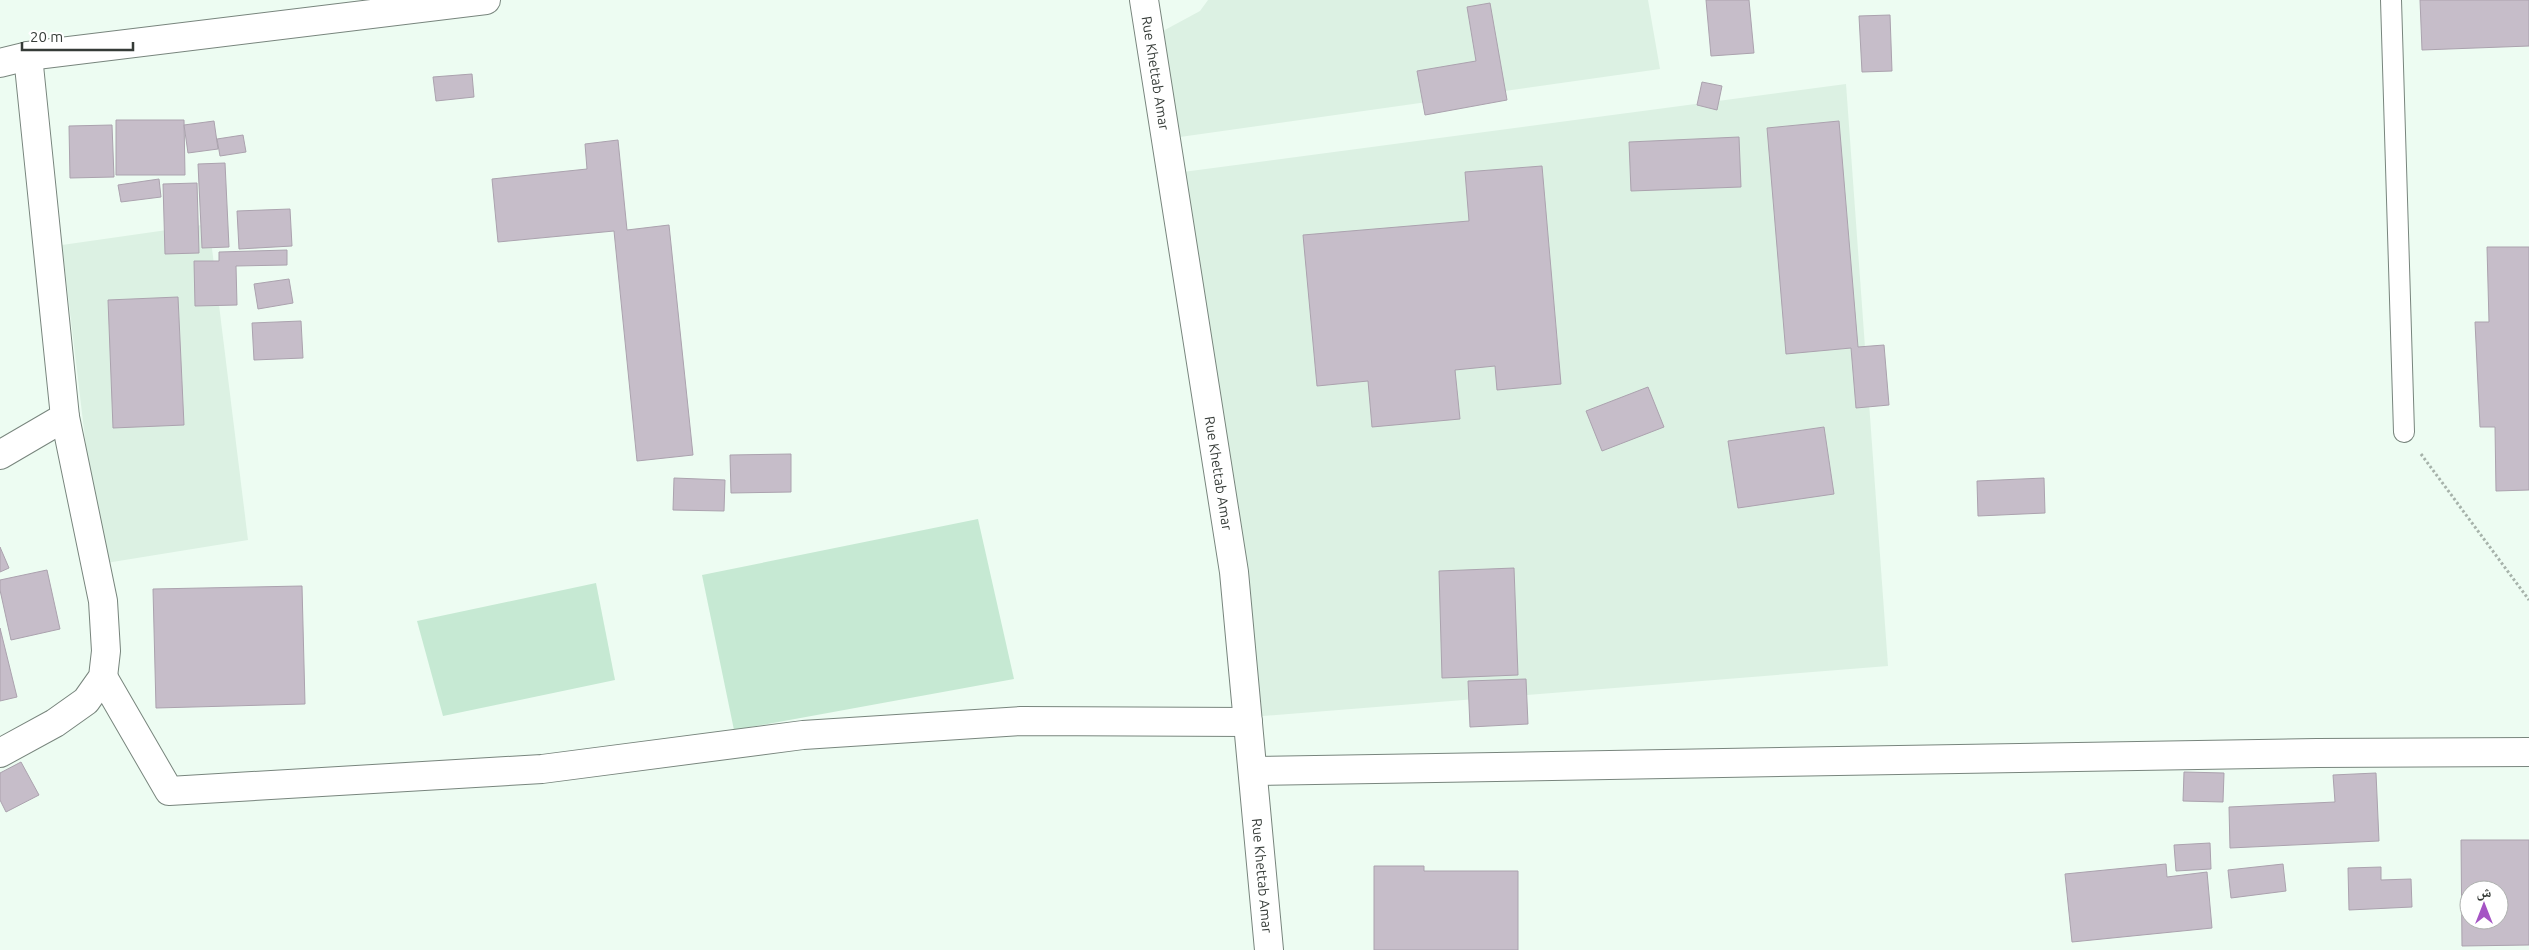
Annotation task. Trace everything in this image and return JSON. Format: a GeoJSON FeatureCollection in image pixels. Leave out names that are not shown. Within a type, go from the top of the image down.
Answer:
{"type":"FeatureCollection","features":[{"type":"Feature","properties":{"kind":"street"},"geometry":{"type":"LineString","coordinates":[[0,63],[28,56],[486,0]]}},
{"type":"Feature","properties":{"kind":"street","name":"Rue Khettab Amar"},"geometry":{"type":"LineString","coordinates":[[1144,0],[1234,572],[1269,950]]}},
{"type":"Feature","properties":{"kind":"street"},"geometry":{"type":"LineString","coordinates":[[0,753],[55,723],[86,701],[102,677],[106,651],[102,601],[66,417],[28,56]]}},
{"type":"Feature","properties":{"kind":"street"},"geometry":{"type":"LineString","coordinates":[[0,454],[66,417]]}},
{"type":"Feature","properties":{"kind":"street"},"geometry":{"type":"LineString","coordinates":[[102,677],[169,791],[542,769],[803,735],[1021,721],[1248,722]]}},
{"type":"Feature","properties":{"kind":"street"},"geometry":{"type":"LineString","coordinates":[[1252,771],[2307,753],[2529,752]]}},
{"type":"Feature","properties":{"kind":"lane"},"geometry":{"type":"LineString","coordinates":[[2391,0],[2404,432]]}},
{"type":"Feature","properties":{"kind":"path"},"geometry":{"type":"LineString","coordinates":[[2404,432],[2529,600]]}},
{"type":"Feature","properties":{"kind":"shaded area"},"geometry":{"type":"Polygon","coordinates":[[[1208,0],[1648,0],[1660,69],[1180,137],[1163,31],[1200,11],[1208,0]]]}},
{"type":"Feature","properties":{"kind":"shaded area"},"geometry":{"type":"Polygon","coordinates":[[[1846,84],[1888,666],[1251,717],[1183,172],[1846,84]]]}},
{"type":"Feature","properties":{"kind":"shaded area"},"geometry":{"type":"Polygon","coordinates":[[[209,224],[248,540],[100,564],[62,245],[209,224]]]}},
{"type":"Feature","properties":{"kind":"shaded area"},"geometry":{"type":"Polygon","coordinates":[[[978,519],[1014,679],[734,730],[702,575],[978,519]]]}},
{"type":"Feature","properties":{"kind":"shaded area"},"geometry":{"type":"Polygon","coordinates":[[[596,583],[615,680],[443,716],[417,621],[596,583]]]}},
{"type":"Feature","properties":{"kind":"building"},"geometry":{"type":"Polygon","coordinates":[[[1706,0],[1749,0],[1754,53],[1711,56],[1706,0]]]}},
{"type":"Feature","properties":{"kind":"building"},"geometry":{"type":"Polygon","coordinates":[[[2420,0],[2529,0],[2529,46],[2422,50],[2420,0]]]}},
{"type":"Feature","properties":{"kind":"building"},"geometry":{"type":"Polygon","coordinates":[[[1490,3],[1507,100],[1425,115],[1417,71],[1476,61],[1467,7],[1490,3]]]}},
{"type":"Feature","properties":{"kind":"building"},"geometry":{"type":"Polygon","coordinates":[[[1890,15],[1892,71],[1862,72],[1859,16],[1890,15]]]}},
{"type":"Feature","properties":{"kind":"building"},"geometry":{"type":"Polygon","coordinates":[[[472,74],[474,97],[436,101],[433,77],[472,74]]]}},
{"type":"Feature","properties":{"kind":"building"},"geometry":{"type":"Polygon","coordinates":[[[1702,82],[1722,86],[1717,110],[1697,105],[1702,82]]]}},
{"type":"Feature","properties":{"kind":"building"},"geometry":{"type":"Polygon","coordinates":[[[116,120],[184,120],[185,175],[116,175],[116,120]]]}},
{"type":"Feature","properties":{"kind":"building"},"geometry":{"type":"Polygon","coordinates":[[[214,121],[218,149],[188,153],[184,125],[214,121]]]}},
{"type":"Feature","properties":{"kind":"building"},"geometry":{"type":"Polygon","coordinates":[[[1839,121],[1858,347],[1884,345],[1889,405],[1856,408],[1851,348],[1786,354],[1767,128],[1839,121]]]}},
{"type":"Feature","properties":{"kind":"building"},"geometry":{"type":"Polygon","coordinates":[[[112,125],[114,177],[70,178],[69,126],[112,125]]]}},
{"type":"Feature","properties":{"kind":"building"},"geometry":{"type":"Polygon","coordinates":[[[243,135],[246,152],[220,156],[217,139],[243,135]]]}},
{"type":"Feature","properties":{"kind":"building"},"geometry":{"type":"Polygon","coordinates":[[[1739,137],[1741,187],[1631,191],[1629,142],[1739,137]]]}},
{"type":"Feature","properties":{"kind":"building"},"geometry":{"type":"Polygon","coordinates":[[[618,140],[627,230],[669,225],[693,455],[637,461],[614,231],[498,242],[492,179],[587,169],[585,144],[618,140]]]}},
{"type":"Feature","properties":{"kind":"building"},"geometry":{"type":"Polygon","coordinates":[[[225,163],[229,247],[202,248],[198,164],[225,163]]]}},
{"type":"Feature","properties":{"kind":"building"},"geometry":{"type":"Polygon","coordinates":[[[1542,166],[1561,384],[1497,390],[1495,366],[1455,370],[1460,419],[1372,427],[1368,381],[1317,386],[1303,235],[1469,221],[1465,172],[1542,166]]]}},
{"type":"Feature","properties":{"kind":"building"},"geometry":{"type":"Polygon","coordinates":[[[159,179],[161,197],[121,202],[118,185],[159,179]]]}},
{"type":"Feature","properties":{"kind":"building"},"geometry":{"type":"Polygon","coordinates":[[[197,183],[199,253],[165,254],[163,184],[197,183]]]}},
{"type":"Feature","properties":{"kind":"building"},"geometry":{"type":"Polygon","coordinates":[[[290,209],[292,246],[239,249],[237,211],[290,209]]]}},
{"type":"Feature","properties":{"kind":"building"},"geometry":{"type":"Polygon","coordinates":[[[2487,247],[2529,247],[2529,490],[2496,491],[2495,427],[2480,427],[2475,322],[2489,322],[2487,247]]]}},
{"type":"Feature","properties":{"kind":"building"},"geometry":{"type":"Polygon","coordinates":[[[287,250],[287,265],[236,266],[237,305],[195,306],[194,261],[219,261],[219,252],[287,250]]]}},
{"type":"Feature","properties":{"kind":"building"},"geometry":{"type":"Polygon","coordinates":[[[289,279],[293,303],[258,309],[254,284],[289,279]]]}},
{"type":"Feature","properties":{"kind":"building"},"geometry":{"type":"Polygon","coordinates":[[[178,297],[184,425],[113,428],[108,300],[178,297]]]}},
{"type":"Feature","properties":{"kind":"building"},"geometry":{"type":"Polygon","coordinates":[[[301,321],[303,358],[254,360],[252,323],[301,321]]]}},
{"type":"Feature","properties":{"kind":"building"},"geometry":{"type":"Polygon","coordinates":[[[1648,387],[1664,427],[1602,451],[1586,411],[1648,387]]]}},
{"type":"Feature","properties":{"kind":"building"},"geometry":{"type":"Polygon","coordinates":[[[1824,427],[1834,494],[1738,508],[1728,441],[1824,427]]]}},
{"type":"Feature","properties":{"kind":"building"},"geometry":{"type":"Polygon","coordinates":[[[791,454],[791,492],[731,493],[730,455],[791,454]]]}},
{"type":"Feature","properties":{"kind":"building"},"geometry":{"type":"Polygon","coordinates":[[[674,478],[725,480],[724,511],[673,510],[674,478]]]}},
{"type":"Feature","properties":{"kind":"building"},"geometry":{"type":"Polygon","coordinates":[[[2044,478],[2045,513],[1978,516],[1977,481],[2044,478]]]}},
{"type":"Feature","properties":{"kind":"building"},"geometry":{"type":"Polygon","coordinates":[[[0,547],[9,568],[0,572],[0,547]]]}},
{"type":"Feature","properties":{"kind":"building"},"geometry":{"type":"Polygon","coordinates":[[[1514,568],[1518,675],[1442,678],[1439,571],[1514,568]]]}},
{"type":"Feature","properties":{"kind":"building"},"geometry":{"type":"Polygon","coordinates":[[[47,570],[60,629],[11,640],[0,590],[0,580],[47,570]]]}},
{"type":"Feature","properties":{"kind":"building"},"geometry":{"type":"Polygon","coordinates":[[[302,586],[305,704],[156,708],[153,589],[302,586]]]}},
{"type":"Feature","properties":{"kind":"building"},"geometry":{"type":"Polygon","coordinates":[[[0,628],[17,697],[0,701],[0,628]]]}},
{"type":"Feature","properties":{"kind":"building"},"geometry":{"type":"Polygon","coordinates":[[[1526,679],[1528,724],[1470,727],[1468,681],[1526,679]]]}},
{"type":"Feature","properties":{"kind":"building"},"geometry":{"type":"Polygon","coordinates":[[[21,762],[39,795],[6,812],[0,800],[0,773],[21,762]]]}},
{"type":"Feature","properties":{"kind":"building"},"geometry":{"type":"Polygon","coordinates":[[[2184,772],[2224,773],[2223,802],[2183,801],[2184,772]]]}},
{"type":"Feature","properties":{"kind":"building"},"geometry":{"type":"Polygon","coordinates":[[[2376,773],[2379,841],[2230,848],[2229,807],[2335,802],[2333,775],[2376,773]]]}},
{"type":"Feature","properties":{"kind":"building"},"geometry":{"type":"Polygon","coordinates":[[[2461,840],[2529,840],[2529,945],[2462,946],[2462,930],[2509,930],[2509,880],[2461,880],[2461,840]]]}},
{"type":"Feature","properties":{"kind":"building"},"geometry":{"type":"Polygon","coordinates":[[[2210,843],[2211,869],[2176,871],[2174,845],[2210,843]]]}},
{"type":"Feature","properties":{"kind":"building"},"geometry":{"type":"Polygon","coordinates":[[[2166,864],[2167,877],[2207,872],[2212,928],[2072,942],[2065,874],[2166,864]]]}},
{"type":"Feature","properties":{"kind":"building"},"geometry":{"type":"Polygon","coordinates":[[[2283,864],[2286,891],[2231,898],[2228,870],[2283,864]]]}},
{"type":"Feature","properties":{"kind":"building"},"geometry":{"type":"Polygon","coordinates":[[[1374,866],[1424,866],[1424,871],[1518,871],[1518,950],[1374,950],[1374,866]]]}},
{"type":"Feature","properties":{"kind":"building"},"geometry":{"type":"Polygon","coordinates":[[[2381,867],[2381,880],[2411,879],[2412,907],[2349,910],[2348,868],[2381,867]]]}}]}
